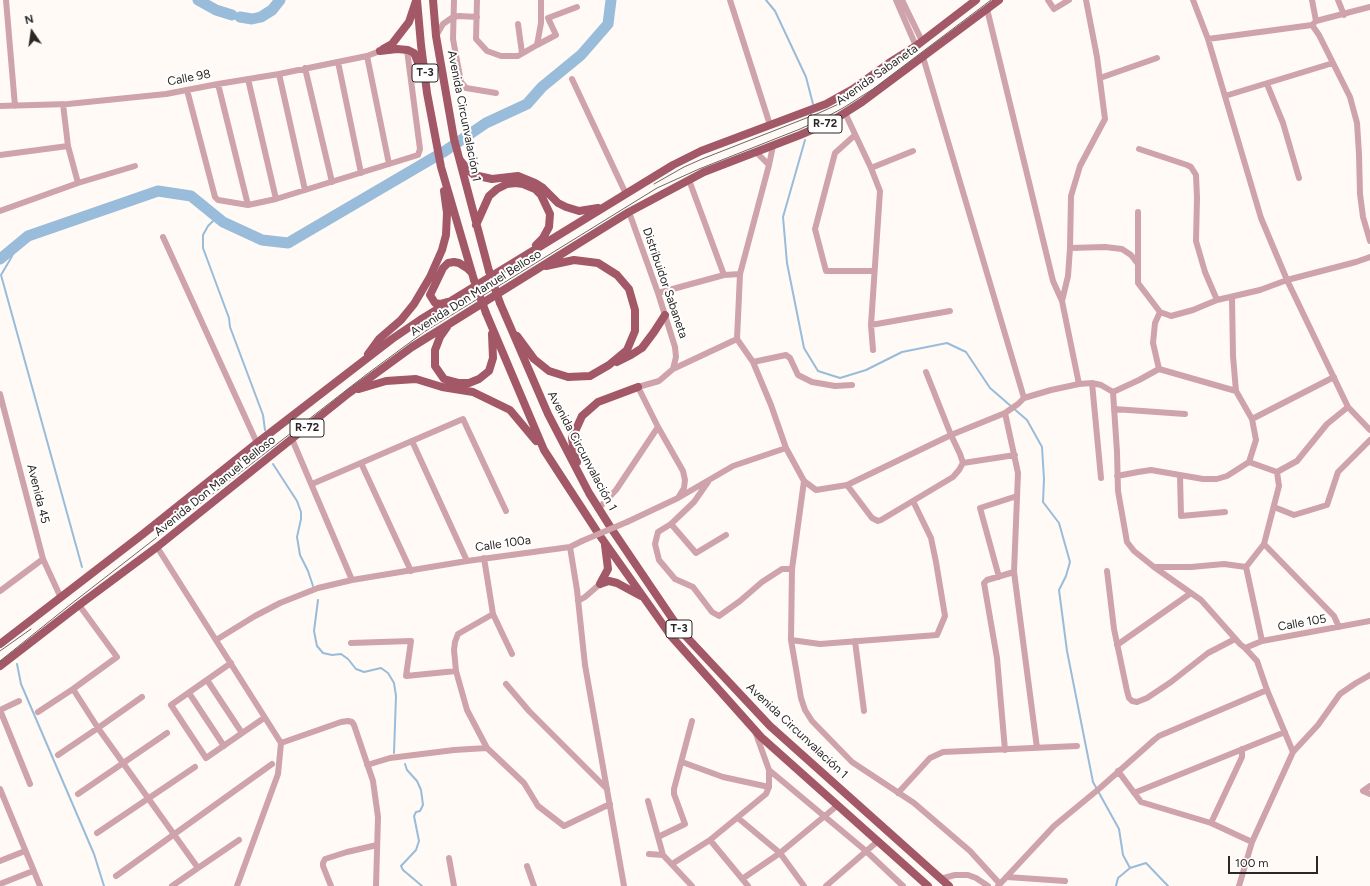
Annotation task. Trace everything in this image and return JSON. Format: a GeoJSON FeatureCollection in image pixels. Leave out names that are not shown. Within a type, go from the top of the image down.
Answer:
{"type":"FeatureCollection","features":[{"type":"Feature","properties":{"kind":"main road"},"geometry":{"type":"LineString","coordinates":[[380,51],[392,44],[409,22],[417,0]]}},
{"type":"Feature","properties":{"kind":"main road","name":"Avenida Circunvalación 1"},"geometry":{"type":"LineString","coordinates":[[417,0],[421,45],[441,167],[473,277],[492,330],[544,450],[605,543],[671,636],[762,736],[878,841],[924,885]]}},
{"type":"Feature","properties":{"kind":"main road","name":"Avenida Circunvalación 1"},"geometry":{"type":"LineString","coordinates":[[433,0],[436,36],[457,156],[489,272],[507,322],[548,414],[598,509],[680,630],[770,726],[948,886]]}},
{"type":"Feature","properties":{"kind":"main road","name":"Avenida Sabaneta"},"geometry":{"type":"LineString","coordinates":[[605,206],[674,165],[701,151],[826,104],[853,89],[889,63],[919,44],[976,0]]}},
{"type":"Feature","properties":{"kind":"main road","name":"Avenida Sabaneta"},"geometry":{"type":"LineString","coordinates":[[629,212],[689,180],[832,121],[862,102],[999,0]]}},
{"type":"Feature","properties":{"kind":"main road"},"geometry":{"type":"LineString","coordinates":[[380,51],[397,49],[407,50],[414,53],[428,93]]}},
{"type":"Feature","properties":{"kind":"main road"},"geometry":{"type":"LineString","coordinates":[[457,156],[468,170],[474,174],[483,178],[518,176],[543,188],[558,203],[566,207],[579,211],[605,206]]}},
{"type":"Feature","properties":{"kind":"main road"},"geometry":{"type":"LineString","coordinates":[[363,362],[379,339],[401,320],[414,304],[430,277],[442,250],[446,235],[447,213],[441,167]]}},
{"type":"Feature","properties":{"kind":"main road"},"geometry":{"type":"LineString","coordinates":[[476,225],[489,196],[497,189],[506,184],[516,183],[535,189],[541,195],[550,214],[549,227],[543,238],[521,258]]}},
{"type":"Feature","properties":{"kind":"main road","name":"Avenida Don Manuel Belloso"},"geometry":{"type":"LineString","coordinates":[[0,644],[392,339],[450,301],[605,206]]}},
{"type":"Feature","properties":{"kind":"main road","name":"Avenida Don Manuel Belloso"},"geometry":{"type":"LineString","coordinates":[[0,666],[157,547],[349,393],[412,347],[629,212]]}},
{"type":"Feature","properties":{"kind":"main road"},"geometry":{"type":"LineString","coordinates":[[540,267],[574,260],[598,263],[617,274],[629,289],[635,310],[635,331],[627,350],[609,365]]}},
{"type":"Feature","properties":{"kind":"main road"},"geometry":{"type":"LineString","coordinates":[[450,301],[440,304],[435,303],[430,295],[443,268],[454,262],[459,263],[467,268],[473,277]]}},
{"type":"Feature","properties":{"kind":"main road"},"geometry":{"type":"LineString","coordinates":[[507,322],[534,359],[550,371],[568,377],[590,376],[609,365],[632,355],[642,348],[665,315]]}},
{"type":"Feature","properties":{"kind":"main road"},"geometry":{"type":"LineString","coordinates":[[451,322],[440,337],[435,350],[435,366],[444,379],[459,383],[469,383],[480,379],[489,371],[492,358],[492,330]]}},
{"type":"Feature","properties":{"kind":"main road"},"geometry":{"type":"LineString","coordinates":[[349,393],[386,381],[416,379],[473,392],[510,410],[544,450]]}},
{"type":"Feature","properties":{"kind":"main road"},"geometry":{"type":"LineString","coordinates":[[589,493],[574,453],[572,438],[582,416],[598,402],[638,387]]}},
{"type":"Feature","properties":{"kind":"main road"},"geometry":{"type":"LineString","coordinates":[[600,584],[608,569],[605,543]]}},
{"type":"Feature","properties":{"kind":"main road"},"geometry":{"type":"LineString","coordinates":[[600,584],[609,581],[617,583],[644,598]]}},
{"type":"Feature","properties":{"kind":"street"},"geometry":{"type":"LineString","coordinates":[[6,0],[15,106]]}},
{"type":"Feature","properties":{"kind":"street"},"geometry":{"type":"LineString","coordinates":[[454,0],[453,39],[461,82],[466,88],[496,92]]}},
{"type":"Feature","properties":{"kind":"street"},"geometry":{"type":"LineString","coordinates":[[477,0],[476,39],[487,51],[500,56],[518,56],[556,35],[548,18]]}},
{"type":"Feature","properties":{"kind":"street"},"geometry":{"type":"LineString","coordinates":[[537,45],[541,19],[541,0]]}},
{"type":"Feature","properties":{"kind":"street"},"geometry":{"type":"LineString","coordinates":[[730,0],[770,125]]}},
{"type":"Feature","properties":{"kind":"street"},"geometry":{"type":"LineString","coordinates":[[896,0],[919,44]]}},
{"type":"Feature","properties":{"kind":"street"},"geometry":{"type":"LineString","coordinates":[[902,0],[919,44]]}},
{"type":"Feature","properties":{"kind":"street"},"geometry":{"type":"LineString","coordinates":[[1048,0],[1054,9],[1069,0]]}},
{"type":"Feature","properties":{"kind":"street"},"geometry":{"type":"LineString","coordinates":[[1194,0],[1208,39],[1261,218],[1287,280],[1348,407],[1370,430]]}},
{"type":"Feature","properties":{"kind":"street"},"geometry":{"type":"LineString","coordinates":[[1312,0],[1314,23],[1350,97],[1357,123],[1360,194],[1363,217],[1370,241]]}},
{"type":"Feature","properties":{"kind":"street"},"geometry":{"type":"LineString","coordinates":[[1338,0],[1344,15]]}},
{"type":"Feature","properties":{"kind":"street"},"geometry":{"type":"LineString","coordinates":[[1062,301],[1068,276],[1071,196],[1080,166],[1105,119],[1088,1]]}},
{"type":"Feature","properties":{"kind":"street"},"geometry":{"type":"LineString","coordinates":[[541,19],[548,18],[577,6]]}},
{"type":"Feature","properties":{"kind":"street"},"geometry":{"type":"LineString","coordinates":[[1208,39],[1314,23],[1370,8]]}},
{"type":"Feature","properties":{"kind":"street"},"geometry":{"type":"LineString","coordinates":[[987,9],[1054,281],[1062,301],[1078,384]]}},
{"type":"Feature","properties":{"kind":"street"},"geometry":{"type":"LineString","coordinates":[[436,36],[443,24],[453,17],[477,17]]}},
{"type":"Feature","properties":{"kind":"street"},"geometry":{"type":"LineString","coordinates":[[518,24],[522,53]]}},
{"type":"Feature","properties":{"kind":"street"},"geometry":{"type":"LineString","coordinates":[[187,90],[215,198],[218,200],[248,205],[276,199],[418,155],[420,149],[407,50]]}},
{"type":"Feature","properties":{"kind":"street","name":"Calle 98"},"geometry":{"type":"LineString","coordinates":[[0,106],[63,104],[166,94],[279,74],[367,56],[380,51]]}},
{"type":"Feature","properties":{"kind":"street"},"geometry":{"type":"LineString","coordinates":[[367,56],[390,164]]}},
{"type":"Feature","properties":{"kind":"street"},"geometry":{"type":"LineString","coordinates":[[923,57],[1024,398]]}},
{"type":"Feature","properties":{"kind":"street"},"geometry":{"type":"LineString","coordinates":[[1100,78],[1157,58]]}},
{"type":"Feature","properties":{"kind":"street"},"geometry":{"type":"LineString","coordinates":[[338,62],[361,173]]}},
{"type":"Feature","properties":{"kind":"street"},"geometry":{"type":"LineString","coordinates":[[1225,96],[1333,63]]}},
{"type":"Feature","properties":{"kind":"street"},"geometry":{"type":"LineString","coordinates":[[304,68],[332,182]]}},
{"type":"Feature","properties":{"kind":"street"},"geometry":{"type":"LineString","coordinates":[[279,74],[305,190]]}},
{"type":"Feature","properties":{"kind":"street"},"geometry":{"type":"LineString","coordinates":[[248,79],[276,199]]}},
{"type":"Feature","properties":{"kind":"street"},"geometry":{"type":"LineString","coordinates":[[572,79],[626,194]]}},
{"type":"Feature","properties":{"kind":"street"},"geometry":{"type":"LineString","coordinates":[[218,84],[248,205]]}},
{"type":"Feature","properties":{"kind":"street"},"geometry":{"type":"LineString","coordinates":[[1267,84],[1283,123],[1299,178]]}},
{"type":"Feature","properties":{"kind":"street"},"geometry":{"type":"LineString","coordinates":[[63,104],[68,146],[78,183]]}},
{"type":"Feature","properties":{"kind":"street"},"geometry":{"type":"LineString","coordinates":[[845,113],[871,168],[880,191],[871,325],[873,350]]}},
{"type":"Feature","properties":{"kind":"street"},"geometry":{"type":"LineString","coordinates":[[856,135],[835,152],[815,229],[826,270],[874,272]]}},
{"type":"Feature","properties":{"kind":"street"},"geometry":{"type":"LineString","coordinates":[[0,155],[68,146]]}},
{"type":"Feature","properties":{"kind":"street"},"geometry":{"type":"LineString","coordinates":[[773,146],[740,274],[737,339],[753,362],[771,405],[786,448],[804,481],[816,490],[847,485],[951,435],[1006,412],[1024,398],[1078,384],[1092,383],[1101,385],[1113,392]]}},
{"type":"Feature","properties":{"kind":"street"},"geometry":{"type":"LineString","coordinates":[[1139,149],[1187,165],[1196,175],[1196,240],[1205,272],[1218,300]]}},
{"type":"Feature","properties":{"kind":"street"},"geometry":{"type":"LineString","coordinates":[[871,168],[914,151]]}},
{"type":"Feature","properties":{"kind":"street"},"geometry":{"type":"LineString","coordinates":[[756,152],[769,165]]}},
{"type":"Feature","properties":{"kind":"street"},"geometry":{"type":"LineString","coordinates":[[0,211],[78,183],[135,166]]}},
{"type":"Feature","properties":{"kind":"street"},"geometry":{"type":"LineString","coordinates":[[689,180],[724,276]]}},
{"type":"Feature","properties":{"kind":"street","name":"Distribuidor Sabaneta"},"geometry":{"type":"LineString","coordinates":[[629,212],[658,293],[675,347],[676,357],[673,369]]}},
{"type":"Feature","properties":{"kind":"street"},"geometry":{"type":"LineString","coordinates":[[1138,212],[1138,283],[1160,312],[1171,316],[1193,310],[1218,300],[1232,298],[1287,280],[1370,257]]}},
{"type":"Feature","properties":{"kind":"street"},"geometry":{"type":"LineString","coordinates":[[163,237],[257,443]]}},
{"type":"Feature","properties":{"kind":"street"},"geometry":{"type":"LineString","coordinates":[[1070,248],[1105,247],[1122,249],[1131,255],[1138,264]]}},
{"type":"Feature","properties":{"kind":"street"},"geometry":{"type":"LineString","coordinates":[[658,293],[724,276],[740,274]]}},
{"type":"Feature","properties":{"kind":"street"},"geometry":{"type":"LineString","coordinates":[[1117,476],[1151,470],[1212,479],[1223,478],[1249,462],[1256,440],[1252,419],[1236,391],[1233,356],[1232,298]]}},
{"type":"Feature","properties":{"kind":"street"},"geometry":{"type":"LineString","coordinates":[[871,325],[950,311]]}},
{"type":"Feature","properties":{"kind":"street"},"geometry":{"type":"LineString","coordinates":[[1159,369],[1153,343],[1155,323],[1160,312]]}},
{"type":"Feature","properties":{"kind":"street"},"geometry":{"type":"LineString","coordinates":[[678,498],[684,488],[685,480],[683,472],[638,387],[659,381],[673,369],[737,339]]}},
{"type":"Feature","properties":{"kind":"street"},"geometry":{"type":"LineString","coordinates":[[753,362],[786,355],[790,358],[798,374],[812,382],[835,386],[852,385]]}},
{"type":"Feature","properties":{"kind":"street"},"geometry":{"type":"LineString","coordinates":[[1113,392],[1159,369],[1236,391]]}},
{"type":"Feature","properties":{"kind":"street"},"geometry":{"type":"LineString","coordinates":[[847,485],[872,518],[878,521],[953,477],[959,470],[963,462],[926,372]]}},
{"type":"Feature","properties":{"kind":"street"},"geometry":{"type":"LineString","coordinates":[[1252,419],[1334,377]]}},
{"type":"Feature","properties":{"kind":"street"},"geometry":{"type":"LineString","coordinates":[[1092,383],[1101,478]]}},
{"type":"Feature","properties":{"kind":"street"},"geometry":{"type":"LineString","coordinates":[[1113,392],[1118,491],[1127,542],[1129,546],[1154,567],[1201,600],[1257,660],[1267,690],[1293,752]]}},
{"type":"Feature","properties":{"kind":"street","name":"Avenida 45"},"geometry":{"type":"LineString","coordinates":[[0,394],[3,414],[43,559],[61,598]]}},
{"type":"Feature","properties":{"kind":"street"},"geometry":{"type":"LineString","coordinates":[[1249,462],[1277,472],[1298,461],[1327,424],[1348,407]]}},
{"type":"Feature","properties":{"kind":"street"},"geometry":{"type":"LineString","coordinates":[[1114,409],[1185,414]]}},
{"type":"Feature","properties":{"kind":"street"},"geometry":{"type":"LineString","coordinates":[[1006,412],[1018,473],[1014,572],[1036,748]]}},
{"type":"Feature","properties":{"kind":"street"},"geometry":{"type":"LineString","coordinates":[[312,484],[463,419],[506,511]]}},
{"type":"Feature","properties":{"kind":"street"},"geometry":{"type":"LineString","coordinates":[[598,509],[616,490],[658,427]]}},
{"type":"Feature","properties":{"kind":"street"},"geometry":{"type":"LineString","coordinates":[[292,439],[352,580]]}},
{"type":"Feature","properties":{"kind":"street"},"geometry":{"type":"LineString","coordinates":[[1274,507],[1294,515],[1327,505],[1338,472],[1370,440]]}},
{"type":"Feature","properties":{"kind":"street"},"geometry":{"type":"LineString","coordinates":[[412,441],[467,560]]}},
{"type":"Feature","properties":{"kind":"street","name":"Calle 100a"},"geometry":{"type":"LineString","coordinates":[[216,640],[255,616],[280,603],[318,588],[352,580],[411,571],[467,560],[570,547],[678,498],[733,466],[786,448]]}},
{"type":"Feature","properties":{"kind":"street"},"geometry":{"type":"LineString","coordinates":[[963,462],[1014,455]]}},
{"type":"Feature","properties":{"kind":"street"},"geometry":{"type":"LineString","coordinates":[[361,463],[411,571]]}},
{"type":"Feature","properties":{"kind":"street"},"geometry":{"type":"LineString","coordinates":[[1246,567],[1264,544],[1279,486],[1277,472]]}},
{"type":"Feature","properties":{"kind":"street"},"geometry":{"type":"LineString","coordinates":[[1180,475],[1181,516],[1225,512]]}},
{"type":"Feature","properties":{"kind":"street"},"geometry":{"type":"LineString","coordinates":[[710,479],[694,502],[671,524],[658,532],[656,544],[659,560],[675,579],[693,587],[712,612],[719,616],[740,601],[762,582],[782,569],[792,569]]}},
{"type":"Feature","properties":{"kind":"street"},"geometry":{"type":"LineString","coordinates":[[804,481],[792,569],[791,640],[801,698],[805,710],[812,721],[852,762],[914,803],[970,851],[999,885],[1054,826],[1094,794],[1159,736],[1267,690]]}},
{"type":"Feature","properties":{"kind":"street"},"geometry":{"type":"LineString","coordinates":[[999,577],[980,508],[1017,496]]}},
{"type":"Feature","properties":{"kind":"street"},"geometry":{"type":"LineString","coordinates":[[791,640],[820,644],[937,635],[945,616],[931,538],[913,501]]}},
{"type":"Feature","properties":{"kind":"street"},"geometry":{"type":"LineString","coordinates":[[671,524],[696,554],[726,536]]}},
{"type":"Feature","properties":{"kind":"street"},"geometry":{"type":"LineString","coordinates":[[1264,544],[1334,616],[1339,627]]}},
{"type":"Feature","properties":{"kind":"street"},"geometry":{"type":"LineString","coordinates":[[157,547],[281,743],[278,774],[237,886]]}},
{"type":"Feature","properties":{"kind":"street"},"geometry":{"type":"LineString","coordinates":[[570,547],[585,665],[624,886]]}},
{"type":"Feature","properties":{"kind":"street"},"geometry":{"type":"LineString","coordinates":[[484,558],[493,614],[512,654]]}},
{"type":"Feature","properties":{"kind":"street"},"geometry":{"type":"LineString","coordinates":[[0,591],[43,559]]}},
{"type":"Feature","properties":{"kind":"street"},"geometry":{"type":"LineString","coordinates":[[1154,567],[1191,567],[1224,564],[1246,567]]}},
{"type":"Feature","properties":{"kind":"street"},"geometry":{"type":"LineString","coordinates":[[1246,567],[1262,641]]}},
{"type":"Feature","properties":{"kind":"street"},"geometry":{"type":"LineString","coordinates":[[1107,571],[1117,645],[1191,593]]}},
{"type":"Feature","properties":{"kind":"street"},"geometry":{"type":"LineString","coordinates":[[1005,750],[997,658],[984,584],[987,580],[1014,572]]}},
{"type":"Feature","properties":{"kind":"street"},"geometry":{"type":"LineString","coordinates":[[578,601],[585,598],[600,584]]}},
{"type":"Feature","properties":{"kind":"street"},"geometry":{"type":"LineString","coordinates":[[38,712],[117,657],[79,605]]}},
{"type":"Feature","properties":{"kind":"street"},"geometry":{"type":"LineString","coordinates":[[493,614],[458,634],[454,650],[456,671],[467,710],[487,748],[524,783],[538,806],[564,826],[610,804]]}},
{"type":"Feature","properties":{"kind":"street","name":"Calle 105"},"geometry":{"type":"LineString","coordinates":[[1117,645],[1128,696],[1137,702],[1147,698],[1171,682],[1208,653],[1240,643],[1262,641],[1370,621]]}},
{"type":"Feature","properties":{"kind":"street"},"geometry":{"type":"LineString","coordinates":[[855,641],[864,711]]}},
{"type":"Feature","properties":{"kind":"street"},"geometry":{"type":"LineString","coordinates":[[352,643],[411,642],[406,676],[456,671]]}},
{"type":"Feature","properties":{"kind":"street"},"geometry":{"type":"LineString","coordinates":[[231,663],[171,705],[206,758],[264,718]]}},
{"type":"Feature","properties":{"kind":"street"},"geometry":{"type":"LineString","coordinates":[[1239,886],[1252,842],[1293,752],[1318,725],[1340,694],[1356,682],[1370,675]]}},
{"type":"Feature","properties":{"kind":"street"},"geometry":{"type":"LineString","coordinates":[[206,680],[242,733]]}},
{"type":"Feature","properties":{"kind":"street"},"geometry":{"type":"LineString","coordinates":[[506,684],[529,711],[607,790]]}},
{"type":"Feature","properties":{"kind":"street"},"geometry":{"type":"LineString","coordinates":[[73,689],[98,728],[198,868]]}},
{"type":"Feature","properties":{"kind":"street"},"geometry":{"type":"LineString","coordinates":[[189,693],[224,746]]}},
{"type":"Feature","properties":{"kind":"street"},"geometry":{"type":"LineString","coordinates":[[58,754],[142,697]]}},
{"type":"Feature","properties":{"kind":"street"},"geometry":{"type":"LineString","coordinates":[[19,701],[0,710],[30,784]]}},
{"type":"Feature","properties":{"kind":"street"},"geometry":{"type":"LineString","coordinates":[[658,837],[685,824],[674,794],[674,789],[692,721]]}},
{"type":"Feature","properties":{"kind":"street"},"geometry":{"type":"LineString","coordinates":[[281,743],[341,722],[352,722],[354,725],[373,781],[378,817],[376,886]]}},
{"type":"Feature","properties":{"kind":"street"},"geometry":{"type":"LineString","coordinates":[[672,864],[710,840],[766,794],[769,787],[769,770],[754,728]]}},
{"type":"Feature","properties":{"kind":"street"},"geometry":{"type":"LineString","coordinates":[[1134,792],[1285,732]]}},
{"type":"Feature","properties":{"kind":"street"},"geometry":{"type":"LineString","coordinates":[[78,794],[167,733]]}},
{"type":"Feature","properties":{"kind":"street"},"geometry":{"type":"LineString","coordinates":[[898,793],[930,758],[943,752],[1076,746]]}},
{"type":"Feature","properties":{"kind":"street"},"geometry":{"type":"LineString","coordinates":[[367,765],[390,758],[454,750],[487,748]]}},
{"type":"Feature","properties":{"kind":"street"},"geometry":{"type":"LineString","coordinates":[[1211,823],[1242,757],[1242,749]]}},
{"type":"Feature","properties":{"kind":"street"},"geometry":{"type":"LineString","coordinates":[[682,762],[723,777],[769,787]]}},
{"type":"Feature","properties":{"kind":"street"},"geometry":{"type":"LineString","coordinates":[[116,876],[272,764]]}},
{"type":"Feature","properties":{"kind":"street"},"geometry":{"type":"LineString","coordinates":[[97,833],[195,767]]}},
{"type":"Feature","properties":{"kind":"street"},"geometry":{"type":"LineString","coordinates":[[769,770],[866,851],[903,886]]}},
{"type":"Feature","properties":{"kind":"street"},"geometry":{"type":"LineString","coordinates":[[1118,771],[1141,802],[1211,823],[1252,842]]}},
{"type":"Feature","properties":{"kind":"street"},"geometry":{"type":"LineString","coordinates":[[1370,786],[1363,791],[1370,794]]}},
{"type":"Feature","properties":{"kind":"street"},"geometry":{"type":"LineString","coordinates":[[0,789],[40,886]]}},
{"type":"Feature","properties":{"kind":"street"},"geometry":{"type":"LineString","coordinates":[[648,801],[663,854],[692,886]]}},
{"type":"Feature","properties":{"kind":"street"},"geometry":{"type":"LineString","coordinates":[[742,879],[780,852],[838,805]]}},
{"type":"Feature","properties":{"kind":"street"},"geometry":{"type":"LineString","coordinates":[[738,818],[780,852],[804,886]]}},
{"type":"Feature","properties":{"kind":"street"},"geometry":{"type":"LineString","coordinates":[[172,886],[239,840]]}},
{"type":"Feature","properties":{"kind":"street"},"geometry":{"type":"LineString","coordinates":[[710,840],[747,886]]}},
{"type":"Feature","properties":{"kind":"street"},"geometry":{"type":"LineString","coordinates":[[826,886],[878,841]]}},
{"type":"Feature","properties":{"kind":"street"},"geometry":{"type":"LineString","coordinates":[[331,886],[323,866],[325,859],[377,845]]}},
{"type":"Feature","properties":{"kind":"street"},"geometry":{"type":"LineString","coordinates":[[0,861],[25,851]]}},
{"type":"Feature","properties":{"kind":"street"},"geometry":{"type":"LineString","coordinates":[[649,854],[663,854]]}},
{"type":"Feature","properties":{"kind":"street"},"geometry":{"type":"LineString","coordinates":[[449,858],[454,886]]}},
{"type":"Feature","properties":{"kind":"street"},"geometry":{"type":"LineString","coordinates":[[527,866],[534,886]]}},
{"type":"Feature","properties":{"kind":"street"},"geometry":{"type":"LineString","coordinates":[[0,884],[33,871]]}},
{"type":"Feature","properties":{"kind":"street"},"geometry":{"type":"LineString","coordinates":[[940,879],[955,875],[968,875],[976,878],[988,886]]}},
{"type":"Feature","properties":{"kind":"street"},"geometry":{"type":"LineString","coordinates":[[1007,877],[1065,881]]}},
{"type":"Feature","properties":{"kind":"waterway"},"geometry":{"type":"LineString","coordinates":[[198,0],[216,10],[232,15]]}},
{"type":"Feature","properties":{"kind":"waterway"},"geometry":{"type":"LineString","coordinates":[[240,17],[252,19],[261,17],[272,10],[280,0]]}},
{"type":"Feature","properties":{"kind":"waterway"},"geometry":{"type":"LineString","coordinates":[[0,259],[28,236],[158,191],[191,196],[223,222],[262,240],[288,243],[445,151],[486,123],[527,104],[542,87],[581,55],[608,24],[611,0]]}},
{"type":"Feature","properties":{"kind":"waterway"},"geometry":{"type":"LineString","coordinates":[[766,0],[775,11],[806,77],[813,104]]}},
{"type":"Feature","properties":{"kind":"waterway"},"geometry":{"type":"LineString","coordinates":[[805,140],[783,217],[787,263],[804,348],[818,371],[840,378],[866,370],[902,352],[947,343],[966,352],[990,388],[1027,420],[1042,447],[1044,479],[1043,502],[1059,523],[1070,562],[1066,576],[1059,590],[1067,651],[1093,782],[1119,829],[1123,855],[1130,868],[1146,863],[1168,886]]}},
{"type":"Feature","properties":{"kind":"waterway"},"geometry":{"type":"LineString","coordinates":[[217,217],[208,226],[203,235],[203,248],[229,318],[230,327],[263,415],[265,430]]}},
{"type":"Feature","properties":{"kind":"waterway"},"geometry":{"type":"LineString","coordinates":[[17,245],[1,275],[82,567]]}},
{"type":"Feature","properties":{"kind":"waterway"},"geometry":{"type":"LineString","coordinates":[[273,464],[297,501],[301,512],[297,537],[300,555],[313,586]]}},
{"type":"Feature","properties":{"kind":"waterway"},"geometry":{"type":"LineString","coordinates":[[318,600],[314,631],[317,646],[323,653],[332,655],[341,654],[348,659],[356,669],[364,672],[381,668],[388,673],[394,683],[396,696],[394,753]]}},
{"type":"Feature","properties":{"kind":"waterway"},"geometry":{"type":"LineString","coordinates":[[17,664],[21,684],[94,854],[104,886]]}},
{"type":"Feature","properties":{"kind":"waterway"},"geometry":{"type":"LineString","coordinates":[[405,764],[407,770],[417,781],[421,790],[423,805],[420,811],[416,812],[414,816],[419,841],[416,850],[401,866],[403,870],[422,886]]}},
{"type":"Feature","properties":{"kind":"waterway"},"geometry":{"type":"LineString","coordinates":[[1116,886],[1118,878],[1130,868]]}},
{"type":"Feature","properties":{"kind":"tram line"},"geometry":{"type":"LineString","coordinates":[[0,661],[367,374],[424,332],[657,188],[699,169],[800,129],[843,108],[873,89],[991,0]]}},
{"type":"Feature","properties":{"kind":"tram line"},"geometry":{"type":"LineString","coordinates":[[654,184],[684,167],[702,159],[841,103]]}},
{"type":"Feature","properties":{"kind":"tram line"},"geometry":{"type":"LineString","coordinates":[[0,651],[31,629]]}}]}
